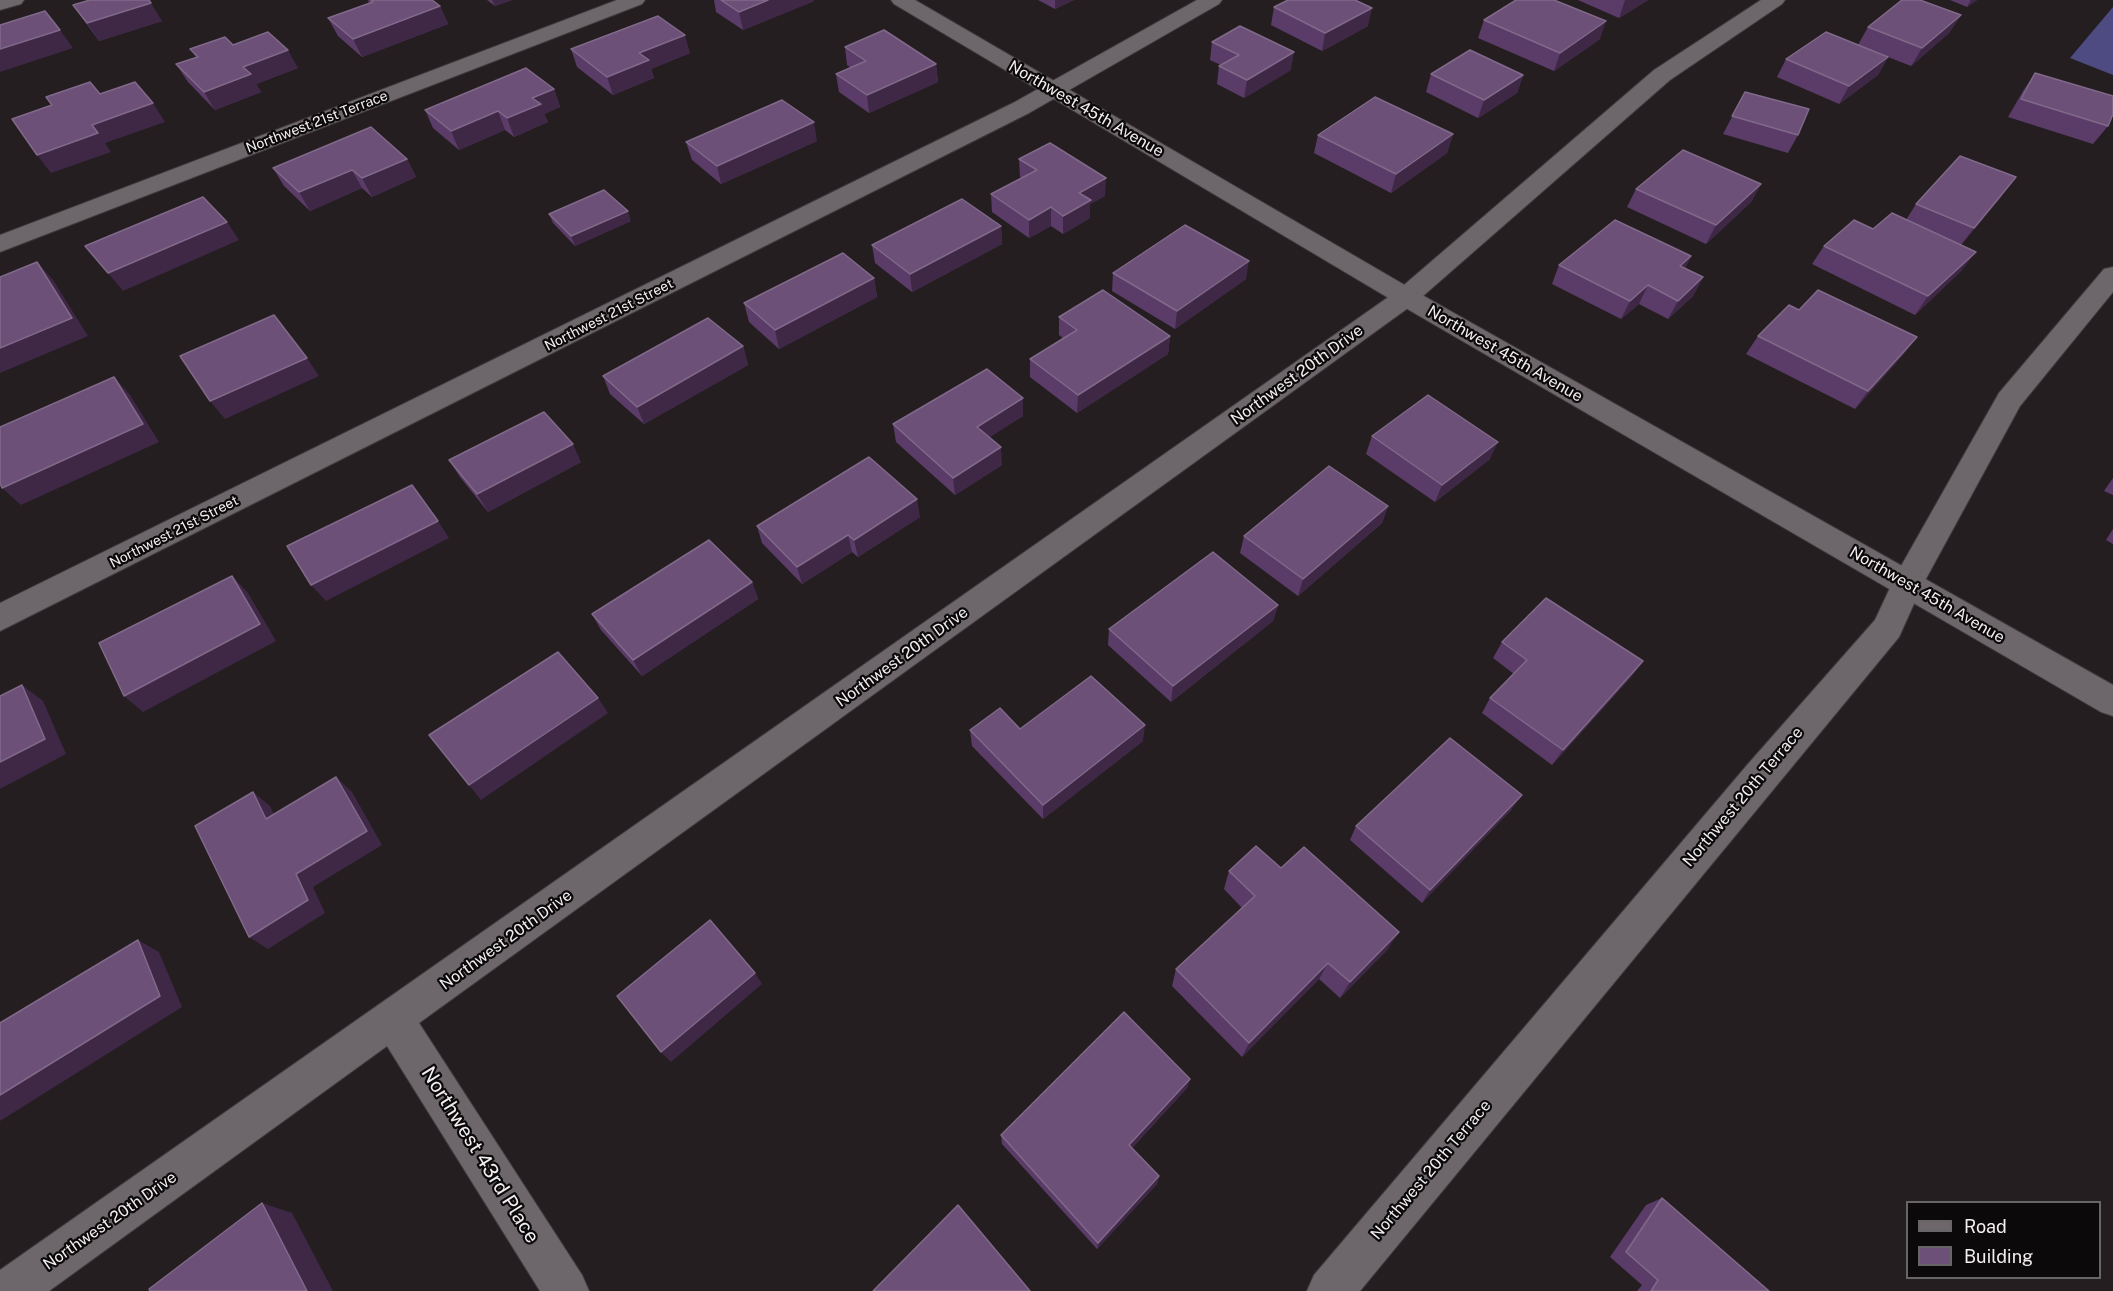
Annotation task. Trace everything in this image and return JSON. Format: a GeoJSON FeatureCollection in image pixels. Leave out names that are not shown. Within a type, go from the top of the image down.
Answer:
{"type":"FeatureCollection","features":[{"type":"Feature","properties":{"kind":"street"},"geometry":{"type":"LineString","coordinates":[[0,4],[14,0]]}},
{"type":"Feature","properties":{"kind":"street","name":"Northwest 21st Terrace"},"geometry":{"type":"LineString","coordinates":[[0,244],[635,0]]}},
{"type":"Feature","properties":{"kind":"street","name":"Northwest 45th Avenue"},"geometry":{"type":"LineString","coordinates":[[901,0],[1406,297],[2113,702]]}},
{"type":"Feature","properties":{"kind":"street","name":"Northwest 21st Street"},"geometry":{"type":"LineString","coordinates":[[0,618],[1055,90],[1212,0]]}},
{"type":"Feature","properties":{"kind":"street","name":"Northwest 20th Drive"},"geometry":{"type":"LineString","coordinates":[[10,1291],[394,1020],[1406,297],[1662,75],[1775,0]]}},
{"type":"Feature","properties":{"kind":"street","name":"Northwest 20th Terrace"},"geometry":{"type":"LineString","coordinates":[[1330,1291],[1761,775],[1887,628],[1907,584],[2009,400],[2113,275]]}},
{"type":"Feature","properties":{"kind":"street","name":"Northwest 43rd Place"},"geometry":{"type":"LineString","coordinates":[[394,1020],[566,1291]]}},
{"type":"Feature","properties":{"kind":"shaded area"},"geometry":{"type":"Polygon","coordinates":[[[2113,7],[2113,75],[2070,58],[2113,7]]]}},
{"type":"Feature","properties":{"kind":"building"},"geometry":{"type":"Polygon","coordinates":[[[90,0],[149,0],[151,3],[87,23],[73,5],[90,0]]]}},
{"type":"Feature","properties":{"kind":"building"},"geometry":{"type":"Polygon","coordinates":[[[371,0],[432,0],[440,6],[353,39],[328,18],[373,2],[371,0]]]}},
{"type":"Feature","properties":{"kind":"building"},"geometry":{"type":"Polygon","coordinates":[[[721,0],[768,0],[739,12],[721,0]]]}},
{"type":"Feature","properties":{"kind":"building"},"geometry":{"type":"Polygon","coordinates":[[[1288,0],[1355,0],[1372,8],[1325,33],[1274,7],[1288,0]]]}},
{"type":"Feature","properties":{"kind":"building"},"geometry":{"type":"Polygon","coordinates":[[[1516,0],[1554,0],[1606,21],[1560,53],[1484,20],[1516,0]]]}},
{"type":"Feature","properties":{"kind":"building"},"geometry":{"type":"Polygon","coordinates":[[[1902,0],[1920,0],[1961,15],[1922,48],[1868,27],[1902,0]]]}},
{"type":"Feature","properties":{"kind":"building"},"geometry":{"type":"Polygon","coordinates":[[[45,11],[60,30],[0,49],[0,25],[45,11]]]}},
{"type":"Feature","properties":{"kind":"building"},"geometry":{"type":"Polygon","coordinates":[[[658,16],[685,35],[639,53],[649,60],[607,77],[571,49],[658,16]]]}},
{"type":"Feature","properties":{"kind":"building"},"geometry":{"type":"Polygon","coordinates":[[[1240,26],[1294,52],[1247,80],[1219,66],[1239,55],[1212,42],[1240,26]]]}},
{"type":"Feature","properties":{"kind":"building"},"geometry":{"type":"Polygon","coordinates":[[[884,30],[936,64],[867,95],[836,74],[866,61],[845,47],[884,30]]]}},
{"type":"Feature","properties":{"kind":"building"},"geometry":{"type":"Polygon","coordinates":[[[268,32],[288,50],[243,67],[251,74],[204,92],[176,64],[198,57],[190,49],[225,37],[233,45],[268,32]]]}},
{"type":"Feature","properties":{"kind":"building"},"geometry":{"type":"Polygon","coordinates":[[[1826,32],[1888,57],[1849,86],[1786,59],[1826,32]]]}},
{"type":"Feature","properties":{"kind":"building"},"geometry":{"type":"Polygon","coordinates":[[[1470,50],[1523,75],[1484,100],[1431,74],[1470,50]]]}},
{"type":"Feature","properties":{"kind":"building"},"geometry":{"type":"Polygon","coordinates":[[[526,68],[554,89],[532,98],[541,104],[507,118],[498,111],[451,131],[425,110],[526,68]]]}},
{"type":"Feature","properties":{"kind":"building"},"geometry":{"type":"Polygon","coordinates":[[[2035,73],[2113,96],[2113,114],[2108,126],[2021,99],[2035,73]]]}},
{"type":"Feature","properties":{"kind":"building"},"geometry":{"type":"Polygon","coordinates":[[[90,82],[100,94],[135,82],[153,103],[92,125],[98,133],[37,155],[12,119],[52,105],[46,97],[90,82]]]}},
{"type":"Feature","properties":{"kind":"building"},"geometry":{"type":"Polygon","coordinates":[[[1745,92],[1809,109],[1798,135],[1732,116],[1745,92]]]}},
{"type":"Feature","properties":{"kind":"building"},"geometry":{"type":"Polygon","coordinates":[[[1375,97],[1453,134],[1396,174],[1318,135],[1375,97]]]}},
{"type":"Feature","properties":{"kind":"building"},"geometry":{"type":"Polygon","coordinates":[[[782,100],[814,122],[717,166],[686,142],[782,100]]]}},
{"type":"Feature","properties":{"kind":"building"},"geometry":{"type":"Polygon","coordinates":[[[371,127],[407,159],[362,178],[352,170],[299,192],[273,168],[371,127]]]}},
{"type":"Feature","properties":{"kind":"building"},"geometry":{"type":"Polygon","coordinates":[[[1050,143],[1106,178],[1079,193],[1091,200],[1063,216],[1051,207],[1029,220],[991,194],[1037,170],[1019,159],[1050,143]]]}},
{"type":"Feature","properties":{"kind":"building"},"geometry":{"type":"Polygon","coordinates":[[[1683,150],[1761,184],[1716,225],[1636,189],[1683,150]]]}},
{"type":"Feature","properties":{"kind":"building"},"geometry":{"type":"Polygon","coordinates":[[[1960,156],[2016,177],[1974,228],[1916,204],[1960,156]]]}},
{"type":"Feature","properties":{"kind":"building"},"geometry":{"type":"Polygon","coordinates":[[[604,190],[628,211],[571,236],[549,214],[604,190]]]}},
{"type":"Feature","properties":{"kind":"building"},"geometry":{"type":"Polygon","coordinates":[[[203,197],[227,222],[108,273],[85,246],[203,197]]]}},
{"type":"Feature","properties":{"kind":"building"},"geometry":{"type":"Polygon","coordinates":[[[962,199],[1001,226],[910,274],[872,245],[962,199]]]}},
{"type":"Feature","properties":{"kind":"building"},"geometry":{"type":"Polygon","coordinates":[[[1892,213],[1976,252],[1928,296],[1824,246],[1854,220],[1873,229],[1892,213]]]}},
{"type":"Feature","properties":{"kind":"building"},"geometry":{"type":"Polygon","coordinates":[[[1615,220],[1691,256],[1680,266],[1703,277],[1678,301],[1648,285],[1630,301],[1559,265],[1615,220]]]}},
{"type":"Feature","properties":{"kind":"building"},"geometry":{"type":"Polygon","coordinates":[[[1185,225],[1249,261],[1177,311],[1113,273],[1185,225]]]}},
{"type":"Feature","properties":{"kind":"building"},"geometry":{"type":"Polygon","coordinates":[[[843,253],[874,278],[775,330],[744,303],[843,253]]]}},
{"type":"Feature","properties":{"kind":"building"},"geometry":{"type":"Polygon","coordinates":[[[37,262],[72,318],[0,348],[0,277],[37,262]]]}},
{"type":"Feature","properties":{"kind":"building"},"geometry":{"type":"Polygon","coordinates":[[[1103,290],[1170,336],[1078,395],[1030,359],[1077,330],[1059,317],[1103,290]]]}},
{"type":"Feature","properties":{"kind":"building"},"geometry":{"type":"Polygon","coordinates":[[[1818,290],[1917,337],[1868,391],[1758,336],[1789,305],[1799,310],[1818,290]]]}},
{"type":"Feature","properties":{"kind":"building"},"geometry":{"type":"Polygon","coordinates":[[[274,315],[307,358],[210,401],[180,356],[274,315]]]}},
{"type":"Feature","properties":{"kind":"building"},"geometry":{"type":"Polygon","coordinates":[[[708,318],[743,346],[637,407],[603,376],[708,318]]]}},
{"type":"Feature","properties":{"kind":"building"},"geometry":{"type":"Polygon","coordinates":[[[987,369],[1023,398],[977,427],[1001,447],[953,478],[893,424],[987,369]]]}},
{"type":"Feature","properties":{"kind":"building"},"geometry":{"type":"Polygon","coordinates":[[[114,377],[143,424],[2,488],[0,483],[0,427],[114,377]]]}},
{"type":"Feature","properties":{"kind":"building"},"geometry":{"type":"Polygon","coordinates":[[[1428,395],[1498,442],[1442,485],[1372,436],[1428,395]]]}},
{"type":"Feature","properties":{"kind":"building"},"geometry":{"type":"Polygon","coordinates":[[[544,412],[573,444],[477,494],[449,460],[544,412]]]}},
{"type":"Feature","properties":{"kind":"building"},"geometry":{"type":"Polygon","coordinates":[[[869,457],[917,499],[854,540],[848,535],[797,567],[757,526],[869,457]]]}},
{"type":"Feature","properties":{"kind":"building"},"geometry":{"type":"Polygon","coordinates":[[[1329,466],[1388,506],[1303,579],[1244,536],[1329,466]]]}},
{"type":"Feature","properties":{"kind":"building"},"geometry":{"type":"Polygon","coordinates":[[[412,485],[438,521],[311,585],[287,546],[412,485]]]}},
{"type":"Feature","properties":{"kind":"building"},"geometry":{"type":"Polygon","coordinates":[[[709,540],[752,582],[633,660],[592,614],[709,540]]]}},
{"type":"Feature","properties":{"kind":"building"},"geometry":{"type":"Polygon","coordinates":[[[1213,552],[1278,605],[1173,686],[1109,629],[1213,552]]]}},
{"type":"Feature","properties":{"kind":"building"},"geometry":{"type":"Polygon","coordinates":[[[232,576],[260,624],[124,696],[99,643],[232,576]]]}},
{"type":"Feature","properties":{"kind":"building"},"geometry":{"type":"Polygon","coordinates":[[[1546,598],[1643,661],[1563,750],[1490,698],[1527,660],[1502,642],[1546,598]]]}},
{"type":"Feature","properties":{"kind":"building"},"geometry":{"type":"Polygon","coordinates":[[[558,652],[598,698],[469,785],[429,735],[558,652]]]}},
{"type":"Feature","properties":{"kind":"building"},"geometry":{"type":"Polygon","coordinates":[[[1091,676],[1145,725],[1043,805],[970,730],[1000,708],[1020,729],[1091,676]]]}},
{"type":"Feature","properties":{"kind":"building"},"geometry":{"type":"Polygon","coordinates":[[[22,685],[45,739],[0,762],[0,696],[22,685]]]}},
{"type":"Feature","properties":{"kind":"building"},"geometry":{"type":"Polygon","coordinates":[[[1450,738],[1522,795],[1430,890],[1356,826],[1450,738]]]}},
{"type":"Feature","properties":{"kind":"building"},"geometry":{"type":"Polygon","coordinates":[[[336,777],[367,831],[296,874],[308,900],[249,937],[195,826],[253,792],[266,819],[336,777]]]}},
{"type":"Feature","properties":{"kind":"building"},"geometry":{"type":"Polygon","coordinates":[[[1256,846],[1281,868],[1304,847],[1399,932],[1350,982],[1328,963],[1249,1043],[1176,969],[1255,896],[1229,871],[1256,846]]]}},
{"type":"Feature","properties":{"kind":"building"},"geometry":{"type":"Polygon","coordinates":[[[710,920],[755,973],[661,1052],[617,996],[710,920]]]}},
{"type":"Feature","properties":{"kind":"building"},"geometry":{"type":"Polygon","coordinates":[[[138,940],[160,996],[0,1095],[0,1023],[138,940]]]}},
{"type":"Feature","properties":{"kind":"building"},"geometry":{"type":"Polygon","coordinates":[[[1124,1012],[1190,1079],[1129,1145],[1159,1176],[1098,1243],[1001,1135],[1124,1012]]]}},
{"type":"Feature","properties":{"kind":"building"},"geometry":{"type":"Polygon","coordinates":[[[1662,1198],[1769,1291],[1651,1291],[1658,1280],[1626,1252],[1662,1198]]]}},
{"type":"Feature","properties":{"kind":"building"},"geometry":{"type":"Polygon","coordinates":[[[262,1203],[307,1291],[150,1291],[149,1289],[262,1203]]]}},
{"type":"Feature","properties":{"kind":"building"},"geometry":{"type":"Polygon","coordinates":[[[958,1205],[1030,1291],[873,1291],[958,1205]]]}}]}
